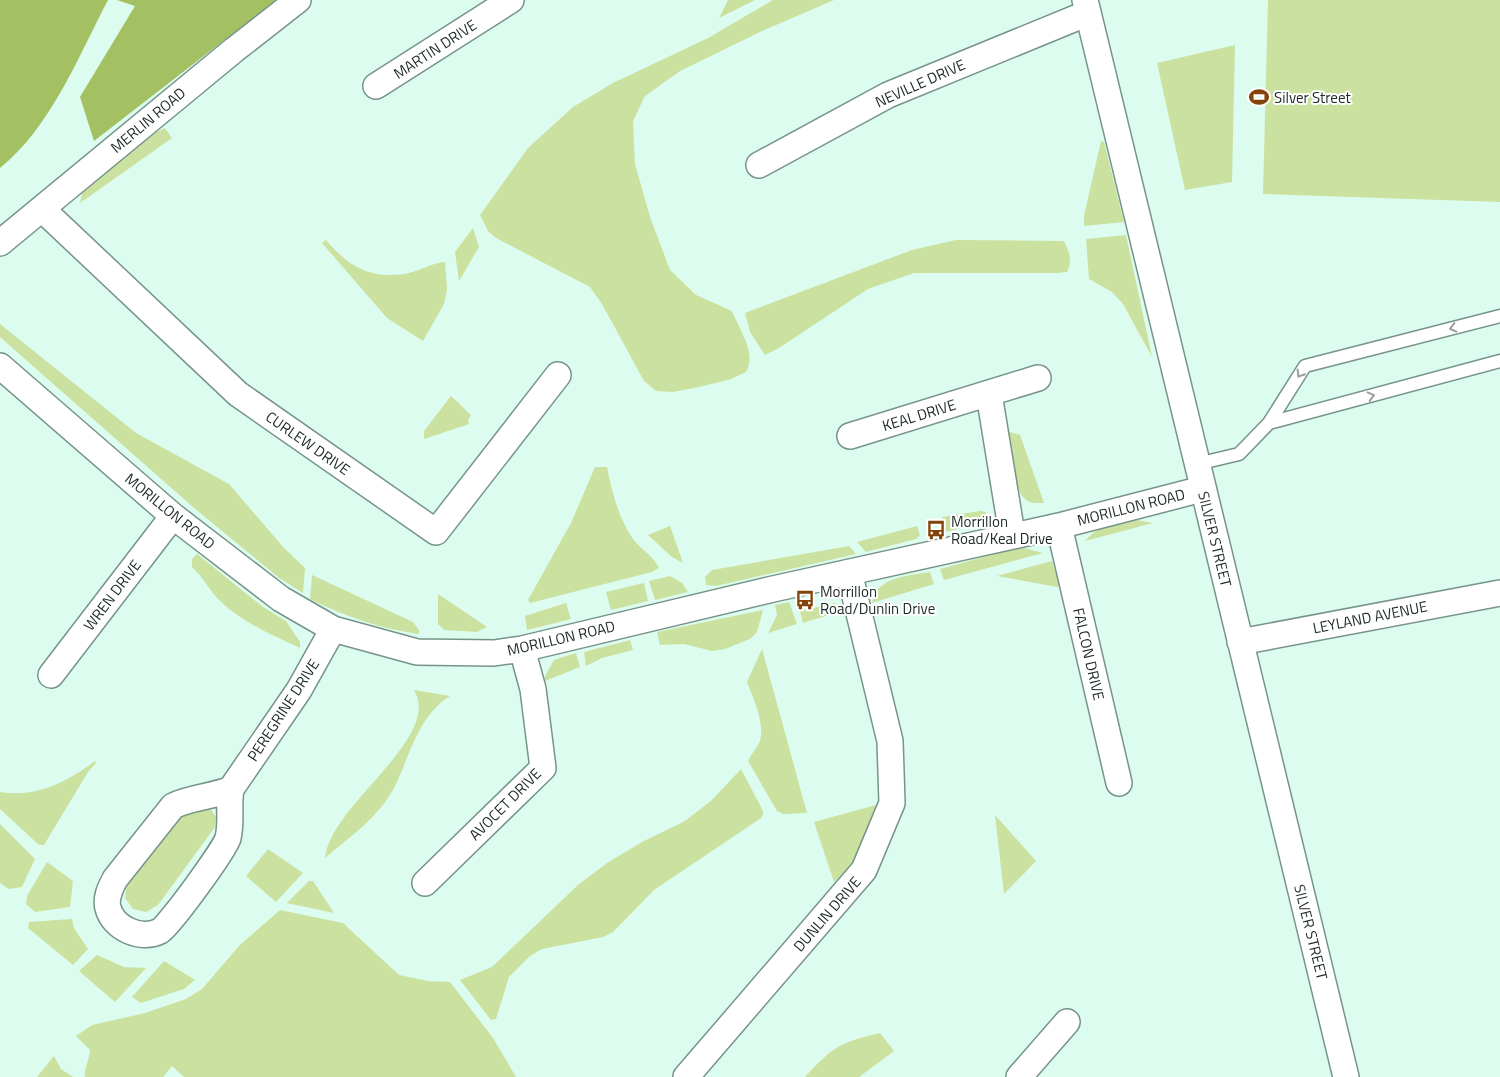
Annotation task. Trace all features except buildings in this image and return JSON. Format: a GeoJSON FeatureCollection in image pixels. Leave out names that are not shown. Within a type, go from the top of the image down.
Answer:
{"type":"FeatureCollection","features":[{"type":"Feature","properties":{"kind":"street","name":"MERLIN ROAD"},"geometry":{"type":"LineString","coordinates":[[0,243],[234,50],[298,0]]}},
{"type":"Feature","properties":{"kind":"street","name":"MARTIN DRIVE"},"geometry":{"type":"LineString","coordinates":[[376,86],[497,4]]}},
{"type":"Feature","properties":{"kind":"street","name":"NEVILLE DRIVE"},"geometry":{"type":"LineString","coordinates":[[759,165],[888,95],[1086,6]]}},
{"type":"Feature","properties":{"kind":"street","name":"SILVER STREET"},"geometry":{"type":"LineString","coordinates":[[1086,6],[1346,1077]]}},
{"type":"Feature","properties":{"kind":"street","name":"CURLEW DRIVE"},"geometry":{"type":"LineString","coordinates":[[42,210],[238,394],[436,532],[558,375]]}},
{"type":"Feature","properties":{"kind":"street","name":"MORILLON ROAD"},"geometry":{"type":"LineString","coordinates":[[0,366],[173,516],[281,599],[333,629],[417,652],[494,653],[522,649],[1012,534],[1059,526],[1202,489]]}},
{"type":"Feature","properties":{"kind":"street","name":"KEAL DRIVE"},"geometry":{"type":"LineString","coordinates":[[850,436],[1038,378]]}},
{"type":"Feature","properties":{"kind":"street"},"geometry":{"type":"LineString","coordinates":[[989,394],[1012,534]]}},
{"type":"Feature","properties":{"kind":"street","name":"WREN DRIVE"},"geometry":{"type":"LineString","coordinates":[[51,675],[173,516]]}},
{"type":"Feature","properties":{"kind":"street","name":"FALCON DRIVE"},"geometry":{"type":"LineString","coordinates":[[1059,526],[1119,783]]}},
{"type":"Feature","properties":{"kind":"street","name":"DUNLIN DRIVE"},"geometry":{"type":"LineString","coordinates":[[686,1077],[864,870],[892,803],[890,741],[849,572]]}},
{"type":"Feature","properties":{"kind":"street","name":"LEYLAND AVENUE"},"geometry":{"type":"LineString","coordinates":[[1240,642],[1500,593]]}},
{"type":"Feature","properties":{"kind":"street","name":"PEREGRINE DRIVE"},"geometry":{"type":"LineString","coordinates":[[231,789],[217,795],[181,802],[173,806],[115,879],[108,892],[107,906],[114,921],[129,932],[146,935],[161,930],[219,856],[227,840],[228,804],[231,789],[300,690],[333,629]]}},
{"type":"Feature","properties":{"kind":"street","name":"AVOCET DRIVE"},"geometry":{"type":"LineString","coordinates":[[425,883],[543,768],[532,689],[522,649]]}},
{"type":"Feature","properties":{"kind":"street"},"geometry":{"type":"LineString","coordinates":[[1019,1077],[1068,1022]]}},
{"type":"Feature","properties":{"kind":"lane"},"geometry":{"type":"LineString","coordinates":[[1196,464],[1239,454],[1269,423],[1305,366],[1500,316]]}},
{"type":"Feature","properties":{"kind":"lane"},"geometry":{"type":"LineString","coordinates":[[1269,423],[1500,361]]}},
{"type":"Feature","properties":{"kind":"green space"},"geometry":{"type":"Polygon","coordinates":[[[0,0],[108,0],[49,112],[18,151],[0,168],[0,0]]]}},
{"type":"Feature","properties":{"kind":"green space"},"geometry":{"type":"Polygon","coordinates":[[[117,0],[276,0],[94,141],[80,97],[135,6],[117,0]]]}},
{"type":"Feature","properties":{"kind":"green space"},"geometry":{"type":"Polygon","coordinates":[[[728,0],[755,0],[719,18],[728,0]]]}},
{"type":"Feature","properties":{"kind":"green space"},"geometry":{"type":"Polygon","coordinates":[[[773,0],[834,0],[762,31],[680,71],[645,96],[633,121],[635,164],[650,217],[670,270],[696,295],[732,311],[746,341],[749,357],[749,365],[746,372],[731,379],[673,392],[656,391],[644,381],[602,304],[590,287],[496,238],[488,231],[480,215],[528,148],[573,107],[613,83],[708,38],[773,0]]]}},
{"type":"Feature","properties":{"kind":"green space"},"geometry":{"type":"Polygon","coordinates":[[[1268,0],[1500,0],[1500,202],[1263,194],[1268,0]]]}},
{"type":"Feature","properties":{"kind":"green space"},"geometry":{"type":"Polygon","coordinates":[[[1235,45],[1232,182],[1185,190],[1157,63],[1235,45]]]}},
{"type":"Feature","properties":{"kind":"green space"},"geometry":{"type":"Polygon","coordinates":[[[165,128],[172,138],[80,203],[82,194],[89,185],[150,135],[165,128]]]}},
{"type":"Feature","properties":{"kind":"green space"},"geometry":{"type":"Polygon","coordinates":[[[1101,141],[1104,142],[1124,222],[1084,226],[1084,216],[1101,141]]]}},
{"type":"Feature","properties":{"kind":"green space"},"geometry":{"type":"Polygon","coordinates":[[[473,228],[479,247],[459,281],[455,252],[473,228]]]}},
{"type":"Feature","properties":{"kind":"green space"},"geometry":{"type":"Polygon","coordinates":[[[1126,235],[1152,357],[1123,304],[1112,292],[1089,279],[1086,239],[1126,235]]]}},
{"type":"Feature","properties":{"kind":"green space"},"geometry":{"type":"Polygon","coordinates":[[[326,240],[351,264],[360,269],[380,274],[404,274],[445,262],[447,289],[444,304],[423,341],[387,318],[322,243],[326,240]]]}},
{"type":"Feature","properties":{"kind":"green space"},"geometry":{"type":"Polygon","coordinates":[[[956,240],[1064,241],[1069,253],[1070,264],[1067,272],[1058,273],[914,273],[868,289],[779,348],[765,355],[750,332],[745,313],[912,250],[956,240]]]}},
{"type":"Feature","properties":{"kind":"green space"},"geometry":{"type":"Polygon","coordinates":[[[0,324],[136,433],[229,484],[284,548],[305,568],[303,593],[279,578],[193,507],[0,337],[0,324]]]}},
{"type":"Feature","properties":{"kind":"green space"},"geometry":{"type":"Polygon","coordinates":[[[451,396],[471,415],[468,420],[469,424],[424,439],[424,431],[451,396]]]}},
{"type":"Feature","properties":{"kind":"green space"},"geometry":{"type":"Polygon","coordinates":[[[1010,432],[1020,435],[1044,503],[1030,502],[1021,494],[1015,479],[1011,460],[1007,436],[1010,432]]]}},
{"type":"Feature","properties":{"kind":"green space"},"geometry":{"type":"Polygon","coordinates":[[[595,467],[607,467],[613,495],[623,522],[633,539],[654,560],[659,568],[652,572],[530,603],[528,600],[571,523],[595,467]]]}},
{"type":"Feature","properties":{"kind":"green space"},"geometry":{"type":"Polygon","coordinates":[[[980,511],[986,512],[986,516],[978,524],[945,532],[942,517],[980,511]]]}},
{"type":"Feature","properties":{"kind":"green space"},"geometry":{"type":"Polygon","coordinates":[[[1137,520],[1153,523],[1085,541],[1090,535],[1102,528],[1137,520]]]}},
{"type":"Feature","properties":{"kind":"green space"},"geometry":{"type":"Polygon","coordinates":[[[670,526],[683,563],[672,557],[648,535],[670,526]]]}},
{"type":"Feature","properties":{"kind":"green space"},"geometry":{"type":"Polygon","coordinates":[[[917,526],[920,535],[916,539],[866,552],[857,542],[917,526]]]}},
{"type":"Feature","properties":{"kind":"green space"},"geometry":{"type":"Polygon","coordinates":[[[849,546],[856,554],[716,586],[706,585],[705,577],[712,570],[849,546]]]}},
{"type":"Feature","properties":{"kind":"green space"},"geometry":{"type":"Polygon","coordinates":[[[1024,548],[1043,553],[944,580],[940,569],[1013,549],[1024,548]]]}},
{"type":"Feature","properties":{"kind":"green space"},"geometry":{"type":"Polygon","coordinates":[[[197,554],[263,607],[286,621],[300,642],[300,648],[248,622],[219,600],[192,567],[192,559],[197,554]]]}},
{"type":"Feature","properties":{"kind":"green space"},"geometry":{"type":"Polygon","coordinates":[[[1052,561],[1060,585],[1057,587],[997,576],[1052,561]]]}},
{"type":"Feature","properties":{"kind":"green space"},"geometry":{"type":"Polygon","coordinates":[[[930,572],[934,584],[872,603],[880,587],[887,582],[903,576],[930,572]]]}},
{"type":"Feature","properties":{"kind":"green space"},"geometry":{"type":"Polygon","coordinates":[[[312,575],[413,622],[419,630],[419,634],[363,621],[310,599],[312,575]]]}},
{"type":"Feature","properties":{"kind":"green space"},"geometry":{"type":"Polygon","coordinates":[[[670,576],[682,583],[688,592],[655,600],[649,581],[670,576]]]}},
{"type":"Feature","properties":{"kind":"green space"},"geometry":{"type":"Polygon","coordinates":[[[644,583],[648,601],[611,610],[606,592],[644,583]]]}},
{"type":"Feature","properties":{"kind":"green space"},"geometry":{"type":"Polygon","coordinates":[[[438,594],[487,627],[477,632],[444,630],[438,624],[438,594]]]}},
{"type":"Feature","properties":{"kind":"green space"},"geometry":{"type":"Polygon","coordinates":[[[789,602],[797,624],[768,633],[777,615],[775,605],[789,602]]]}},
{"type":"Feature","properties":{"kind":"green space"},"geometry":{"type":"Polygon","coordinates":[[[566,603],[571,619],[527,630],[525,616],[566,603]]]}},
{"type":"Feature","properties":{"kind":"green space"},"geometry":{"type":"Polygon","coordinates":[[[835,603],[841,611],[803,623],[800,611],[835,603]]]}},
{"type":"Feature","properties":{"kind":"green space"},"geometry":{"type":"Polygon","coordinates":[[[763,610],[757,632],[750,639],[725,649],[712,651],[684,644],[660,645],[657,632],[763,610]]]}},
{"type":"Feature","properties":{"kind":"green space"},"geometry":{"type":"Polygon","coordinates":[[[630,640],[633,650],[602,658],[586,666],[584,652],[630,640]]]}},
{"type":"Feature","properties":{"kind":"green space"},"geometry":{"type":"Polygon","coordinates":[[[762,649],[807,813],[783,814],[777,811],[748,761],[759,743],[761,729],[757,709],[747,682],[762,649]]]}},
{"type":"Feature","properties":{"kind":"green space"},"geometry":{"type":"Polygon","coordinates":[[[576,653],[580,667],[545,681],[545,676],[554,660],[576,653]]]}},
{"type":"Feature","properties":{"kind":"green space"},"geometry":{"type":"Polygon","coordinates":[[[414,690],[450,696],[439,704],[422,725],[389,797],[364,825],[325,858],[331,838],[345,816],[400,750],[413,729],[419,709],[414,690]]]}},
{"type":"Feature","properties":{"kind":"green space"},"geometry":{"type":"Polygon","coordinates":[[[95,761],[96,763],[88,772],[44,845],[39,845],[0,809],[0,792],[26,793],[51,787],[73,776],[95,761]]]}},
{"type":"Feature","properties":{"kind":"green space"},"geometry":{"type":"Polygon","coordinates":[[[741,769],[763,811],[761,818],[654,890],[613,932],[603,937],[542,949],[530,956],[509,977],[496,1019],[491,1020],[460,980],[492,967],[578,885],[607,863],[642,842],[685,821],[712,800],[741,769]]]}},
{"type":"Feature","properties":{"kind":"green space"},"geometry":{"type":"Polygon","coordinates":[[[876,805],[871,827],[862,847],[849,866],[834,882],[814,822],[876,805]]]}},
{"type":"Feature","properties":{"kind":"green space"},"geometry":{"type":"Polygon","coordinates":[[[210,808],[216,817],[215,827],[158,905],[146,912],[133,909],[125,898],[127,884],[188,809],[210,808]]]}},
{"type":"Feature","properties":{"kind":"green space"},"geometry":{"type":"Polygon","coordinates":[[[995,815],[1036,861],[1004,894],[995,815]]]}},
{"type":"Feature","properties":{"kind":"green space"},"geometry":{"type":"Polygon","coordinates":[[[0,824],[35,859],[22,887],[9,889],[0,883],[0,824]]]}},
{"type":"Feature","properties":{"kind":"green space"},"geometry":{"type":"Polygon","coordinates":[[[268,849],[303,873],[276,902],[246,876],[268,849]]]}},
{"type":"Feature","properties":{"kind":"green space"},"geometry":{"type":"Polygon","coordinates":[[[47,862],[73,881],[70,907],[35,912],[26,904],[27,896],[47,862]]]}},
{"type":"Feature","properties":{"kind":"green space"},"geometry":{"type":"Polygon","coordinates":[[[309,881],[313,881],[334,913],[287,903],[309,881]]]}},
{"type":"Feature","properties":{"kind":"green space"},"geometry":{"type":"Polygon","coordinates":[[[280,910],[343,923],[399,975],[428,981],[450,982],[493,1038],[516,1077],[184,1077],[172,1066],[163,1077],[85,1077],[90,1050],[76,1036],[92,1025],[145,1013],[186,999],[202,989],[239,946],[280,910]]]}},
{"type":"Feature","properties":{"kind":"green space"},"geometry":{"type":"Polygon","coordinates":[[[72,919],[74,928],[88,949],[73,965],[28,928],[29,922],[72,919]]]}},
{"type":"Feature","properties":{"kind":"green space"},"geometry":{"type":"Polygon","coordinates":[[[97,955],[124,967],[146,968],[115,1002],[79,971],[97,955]]]}},
{"type":"Feature","properties":{"kind":"green space"},"geometry":{"type":"Polygon","coordinates":[[[164,961],[195,980],[184,989],[141,1003],[132,997],[164,961]]]}},
{"type":"Feature","properties":{"kind":"green space"},"geometry":{"type":"Polygon","coordinates":[[[880,1033],[894,1051],[859,1077],[805,1077],[823,1058],[838,1047],[880,1033]]]}},
{"type":"Feature","properties":{"kind":"green space"},"geometry":{"type":"Polygon","coordinates":[[[54,1056],[61,1069],[73,1077],[37,1077],[54,1056]]]}},
{"type":"Feature","properties":{"kind":"place","name":"Silver Street"},"geometry":{"type":"Point","coordinates":[1259,97]}},
{"type":"Feature","properties":{"kind":"place","name":"Morrillon Road/Keal Drive"},"geometry":{"type":"Point","coordinates":[936,530]}},
{"type":"Feature","properties":{"kind":"place","name":"Morrillon Road/Dunlin Drive"},"geometry":{"type":"Point","coordinates":[805,600]}}]}
